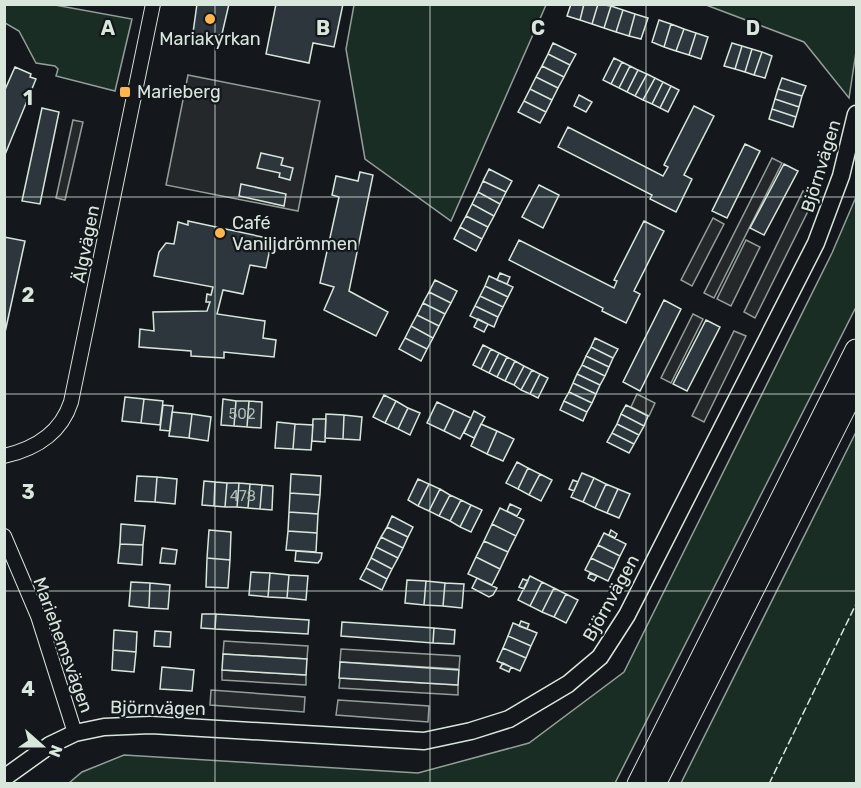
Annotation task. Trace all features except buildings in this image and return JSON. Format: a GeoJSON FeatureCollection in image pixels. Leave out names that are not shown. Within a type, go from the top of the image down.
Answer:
{"type":"FeatureCollection","features":[{"type":"Feature","properties":{"kind":"highway"},"geometry":{"type":"LineString","coordinates":[[638,783],[856,350]]}},
{"type":"Feature","properties":{"kind":"highway"},"geometry":{"type":"LineString","coordinates":[[655,783],[856,386]]}},
{"type":"Feature","properties":{"kind":"street","name":"Älgvägen"},"geometry":{"type":"LineString","coordinates":[[4,456],[23,451],[47,437],[63,422],[71,402],[153,4]]}},
{"type":"Feature","properties":{"kind":"street","name":"Björnvägen"},"geometry":{"type":"LineString","coordinates":[[4,778],[50,745],[75,732],[104,727],[151,725],[424,741],[509,719],[568,684],[600,657],[627,615],[816,243],[841,176],[856,114]]}},
{"type":"Feature","properties":{"kind":"street","name":"Mariehemsvägen"},"geometry":{"type":"LineString","coordinates":[[4,536],[38,616],[75,732]]}},
{"type":"Feature","properties":{"kind":"green space"},"geometry":{"type":"Polygon","coordinates":[[[4,5],[55,5],[132,19],[115,91],[56,76],[58,69],[55,66],[36,63],[19,31],[5,23],[4,5]]]}},
{"type":"Feature","properties":{"kind":"green space"},"geometry":{"type":"Polygon","coordinates":[[[354,5],[546,5],[451,221],[365,159],[346,49],[354,5]]]}},
{"type":"Feature","properties":{"kind":"green space"},"geometry":{"type":"Polygon","coordinates":[[[706,5],[856,5],[856,52],[849,98],[804,42],[706,5]]]}},
{"type":"Feature","properties":{"kind":"green space"},"geometry":{"type":"Polygon","coordinates":[[[856,197],[856,307],[615,783],[69,783],[82,772],[124,755],[418,773],[529,743],[624,672],[832,253],[856,197]]]}},
{"type":"Feature","properties":{"kind":"green space"},"geometry":{"type":"Polygon","coordinates":[[[856,432],[856,783],[681,783],[856,432]]]}},
{"type":"Feature","properties":{"kind":"shaded area"},"geometry":{"type":"Polygon","coordinates":[[[188,75],[320,101],[298,211],[166,185],[188,75]]]}},
{"type":"Feature","properties":{"kind":"shaded area"},"geometry":{"type":"Polygon","coordinates":[[[73,120],[83,122],[65,200],[56,198],[73,120]]]}},
{"type":"Feature","properties":{"kind":"shaded area"},"geometry":{"type":"Polygon","coordinates":[[[772,158],[782,163],[714,298],[704,293],[772,158]]]}},
{"type":"Feature","properties":{"kind":"shaded area"},"geometry":{"type":"Polygon","coordinates":[[[803,191],[815,197],[755,318],[744,312],[803,191]]]}},
{"type":"Feature","properties":{"kind":"shaded area"},"geometry":{"type":"Polygon","coordinates":[[[713,218],[724,224],[692,286],[681,280],[713,218]]]}},
{"type":"Feature","properties":{"kind":"shaded area"},"geometry":{"type":"Polygon","coordinates":[[[746,240],[760,247],[731,306],[717,299],[746,240]]]}},
{"type":"Feature","properties":{"kind":"shaded area"},"geometry":{"type":"Polygon","coordinates":[[[693,314],[703,319],[671,383],[661,378],[693,314]]]}},
{"type":"Feature","properties":{"kind":"shaded area"},"geometry":{"type":"Polygon","coordinates":[[[734,331],[746,336],[704,422],[692,416],[734,331]]]}},
{"type":"Feature","properties":{"kind":"shaded area"},"geometry":{"type":"Polygon","coordinates":[[[637,394],[655,403],[649,416],[631,407],[637,394]]]}},
{"type":"Feature","properties":{"kind":"shaded area"},"geometry":{"type":"Polygon","coordinates":[[[224,641],[308,646],[307,659],[223,654],[224,641]]]}},
{"type":"Feature","properties":{"kind":"shaded area"},"geometry":{"type":"Polygon","coordinates":[[[341,649],[460,656],[459,669],[340,662],[341,649]]]}},
{"type":"Feature","properties":{"kind":"shaded area"},"geometry":{"type":"Polygon","coordinates":[[[222,670],[306,675],[306,685],[222,680],[222,670]]]}},
{"type":"Feature","properties":{"kind":"shaded area"},"geometry":{"type":"Polygon","coordinates":[[[340,678],[458,685],[458,695],[339,688],[340,678]]]}},
{"type":"Feature","properties":{"kind":"shaded area"},"geometry":{"type":"Polygon","coordinates":[[[211,690],[305,697],[304,712],[210,705],[211,690]]]}},
{"type":"Feature","properties":{"kind":"shaded area"},"geometry":{"type":"Polygon","coordinates":[[[338,700],[429,706],[428,722],[336,715],[338,700]]]}},
{"type":"Feature","properties":{"kind":"fence"},"geometry":{"type":"LineString","coordinates":[[769,784],[856,604]]}},
{"type":"Feature","properties":{"kind":"place","name":"Mariakyrkan"},"geometry":{"type":"Point","coordinates":[210,19]}},
{"type":"Feature","properties":{"kind":"place","name":"Marieberg"},"geometry":{"type":"Point","coordinates":[125,92]}},
{"type":"Feature","properties":{"kind":"place","name":"Café Vaniljdrömmen"},"geometry":{"type":"Point","coordinates":[220,233]}}]}
